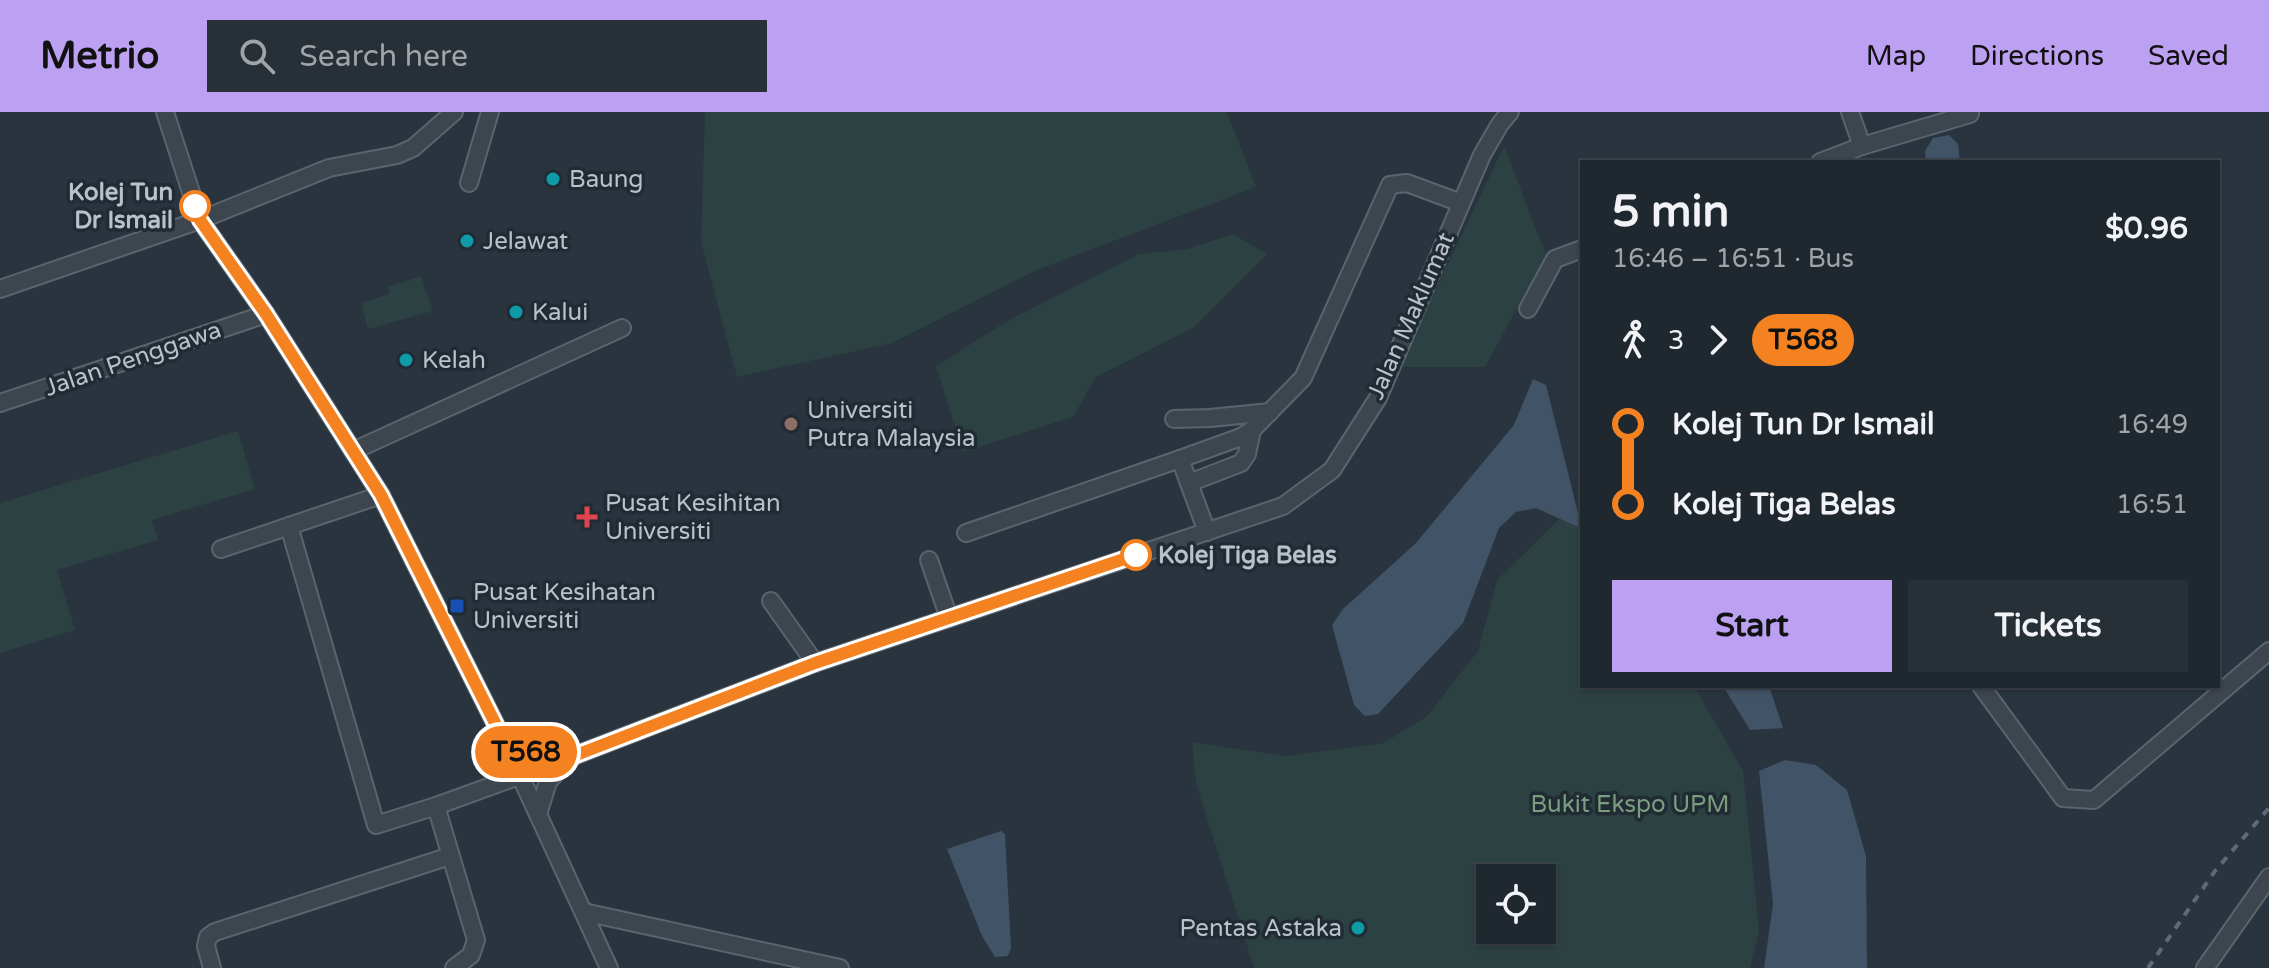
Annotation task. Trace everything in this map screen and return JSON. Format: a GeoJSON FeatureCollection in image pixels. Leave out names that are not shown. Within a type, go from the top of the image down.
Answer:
{"type":"FeatureCollection","features":[{"type":"Feature","properties":{"kind":"street"},"geometry":{"type":"LineString","coordinates":[[165,112],[200,220],[266,314],[381,495],[506,745],[609,968]]}},
{"type":"Feature","properties":{"kind":"street"},"geometry":{"type":"LineString","coordinates":[[0,289],[200,220],[329,168],[397,155],[413,148],[454,112]]}},
{"type":"Feature","properties":{"kind":"street"},"geometry":{"type":"LineString","coordinates":[[469,183],[490,112]]}},
{"type":"Feature","properties":{"kind":"street","name":"Jalan Maklumat"},"geometry":{"type":"LineString","coordinates":[[289,526],[376,825],[436,806],[815,663],[1283,506],[1332,470],[1378,398],[1482,155],[1510,112]]}},
{"type":"Feature","properties":{"kind":"street"},"geometry":{"type":"LineString","coordinates":[[1850,112],[1862,146]]}},
{"type":"Feature","properties":{"kind":"street"},"geometry":{"type":"LineString","coordinates":[[1825,160],[1970,114]]}},
{"type":"Feature","properties":{"kind":"street"},"geometry":{"type":"LineString","coordinates":[[966,533],[1180,459],[1252,430],[1303,378],[1390,185],[1407,183],[1461,203]]}},
{"type":"Feature","properties":{"kind":"street"},"geometry":{"type":"LineString","coordinates":[[1528,309],[1555,259],[1580,250]]}},
{"type":"Feature","properties":{"kind":"street","name":"Jalan Penggawa"},"geometry":{"type":"LineString","coordinates":[[0,403],[266,314]]}},
{"type":"Feature","properties":{"kind":"street"},"geometry":{"type":"LineString","coordinates":[[353,451],[622,328]]}},
{"type":"Feature","properties":{"kind":"street"},"geometry":{"type":"LineString","coordinates":[[1174,419],[1270,412]]}},
{"type":"Feature","properties":{"kind":"street"},"geometry":{"type":"LineString","coordinates":[[1189,483],[1241,463],[1247,454],[1252,430]]}},
{"type":"Feature","properties":{"kind":"street"},"geometry":{"type":"LineString","coordinates":[[1180,459],[1207,532]]}},
{"type":"Feature","properties":{"kind":"street"},"geometry":{"type":"LineString","coordinates":[[221,549],[381,495]]}},
{"type":"Feature","properties":{"kind":"street"},"geometry":{"type":"LineString","coordinates":[[929,560],[949,618]]}},
{"type":"Feature","properties":{"kind":"street"},"geometry":{"type":"LineString","coordinates":[[771,601],[815,663]]}},
{"type":"Feature","properties":{"kind":"street"},"geometry":{"type":"LineString","coordinates":[[1982,688],[2063,798],[2094,800],[2269,651]]}},
{"type":"Feature","properties":{"kind":"street"},"geometry":{"type":"LineString","coordinates":[[506,745],[549,758],[571,757]]}},
{"type":"Feature","properties":{"kind":"street"},"geometry":{"type":"LineString","coordinates":[[538,814],[548,782],[571,757]]}},
{"type":"Feature","properties":{"kind":"street"},"geometry":{"type":"LineString","coordinates":[[436,806],[476,940],[471,955],[454,968]]}},
{"type":"Feature","properties":{"kind":"street"},"geometry":{"type":"LineString","coordinates":[[212,968],[206,946],[208,937],[215,932],[450,856]]}},
{"type":"Feature","properties":{"kind":"street"},"geometry":{"type":"LineString","coordinates":[[2205,968],[2269,877]]}},
{"type":"Feature","properties":{"kind":"street"},"geometry":{"type":"LineString","coordinates":[[584,912],[840,968]]}},
{"type":"Feature","properties":{"kind":"green space"},"geometry":{"type":"Polygon","coordinates":[[[705,112],[1227,112],[1256,187],[1037,270],[892,343],[737,377],[701,242],[705,112]]]}},
{"type":"Feature","properties":{"kind":"green space"},"geometry":{"type":"Polygon","coordinates":[[[1504,146],[1546,255],[1485,367],[1399,367],[1504,146]]]}},
{"type":"Feature","properties":{"kind":"green space"},"geometry":{"type":"Polygon","coordinates":[[[1233,234],[1267,254],[1193,328],[1096,377],[1073,417],[963,452],[936,366],[1009,320],[1139,254],[1187,249],[1233,234]]]}},
{"type":"Feature","properties":{"kind":"green space"},"geometry":{"type":"Polygon","coordinates":[[[421,276],[433,311],[368,329],[361,303],[389,294],[388,287],[421,276]]]}},
{"type":"Feature","properties":{"kind":"green space"},"geometry":{"type":"Polygon","coordinates":[[[238,431],[255,489],[152,520],[158,540],[57,570],[75,630],[0,653],[0,503],[238,431]]]}},
{"type":"Feature","properties":{"kind":"green space","name":"Bukit Ekspo UPM"},"geometry":{"type":"Polygon","coordinates":[[[1559,519],[1580,528],[1580,688],[1695,688],[1743,771],[1759,932],[1750,968],[1254,968],[1196,783],[1192,742],[1286,756],[1384,743],[1427,716],[1478,651],[1497,580],[1559,519]]]}},
{"type":"Feature","properties":{"kind":"water"},"geometry":{"type":"Polygon","coordinates":[[[1949,135],[1958,144],[1960,160],[1926,160],[1925,151],[1933,138],[1949,135]]]}},
{"type":"Feature","properties":{"kind":"water"},"geometry":{"type":"Polygon","coordinates":[[[1533,379],[1546,385],[1580,528],[1536,508],[1516,512],[1499,528],[1463,623],[1378,714],[1365,716],[1354,705],[1332,625],[1343,609],[1415,544],[1514,425],[1533,379]]]}},
{"type":"Feature","properties":{"kind":"water"},"geometry":{"type":"Polygon","coordinates":[[[1724,688],[1770,688],[1783,728],[1750,730],[1724,688]]]}},
{"type":"Feature","properties":{"kind":"water"},"geometry":{"type":"Polygon","coordinates":[[[1785,760],[1816,765],[1847,790],[1866,856],[1867,968],[1764,968],[1773,904],[1759,771],[1785,760]]]}},
{"type":"Feature","properties":{"kind":"water"},"geometry":{"type":"Polygon","coordinates":[[[1001,831],[1005,834],[1011,948],[1008,956],[995,957],[982,936],[947,849],[1001,831]]]}},
{"type":"Feature","properties":{"kind":"railway"},"geometry":{"type":"LineString","coordinates":[[2148,968],[2215,871],[2269,808]]}},
{"type":"Feature","properties":{"kind":"bus line","name":"T568"},"geometry":{"type":"LineString","coordinates":[[195,206],[200,220],[266,314],[381,495],[506,745],[519,750],[549,758],[571,757],[815,663],[1136,555]]}},
{"type":"Feature","properties":{"kind":"place","name":"Baung"},"geometry":{"type":"Point","coordinates":[553,179]}},
{"type":"Feature","properties":{"kind":"place","name":"Kolej Tun Dr Ismail"},"geometry":{"type":"Point","coordinates":[195,206]}},
{"type":"Feature","properties":{"kind":"place","name":"Jelawat"},"geometry":{"type":"Point","coordinates":[467,241]}},
{"type":"Feature","properties":{"kind":"place","name":"Kalui"},"geometry":{"type":"Point","coordinates":[516,312]}},
{"type":"Feature","properties":{"kind":"place","name":"Kelah"},"geometry":{"type":"Point","coordinates":[406,360]}},
{"type":"Feature","properties":{"kind":"place","name":"Universiti Putra Malaysia"},"geometry":{"type":"Point","coordinates":[791,424]}},
{"type":"Feature","properties":{"kind":"place","name":"Pusat Kesihitan Universiti"},"geometry":{"type":"Point","coordinates":[587,517]}},
{"type":"Feature","properties":{"kind":"place","name":"Kolej Tiga Belas"},"geometry":{"type":"Point","coordinates":[1136,555]}},
{"type":"Feature","properties":{"kind":"place","name":"Pusat Kesihatan Universiti"},"geometry":{"type":"Point","coordinates":[457,606]}},
{"type":"Feature","properties":{"kind":"place","name":"Pentas Astaka"},"geometry":{"type":"Point","coordinates":[1358,928]}}]}
